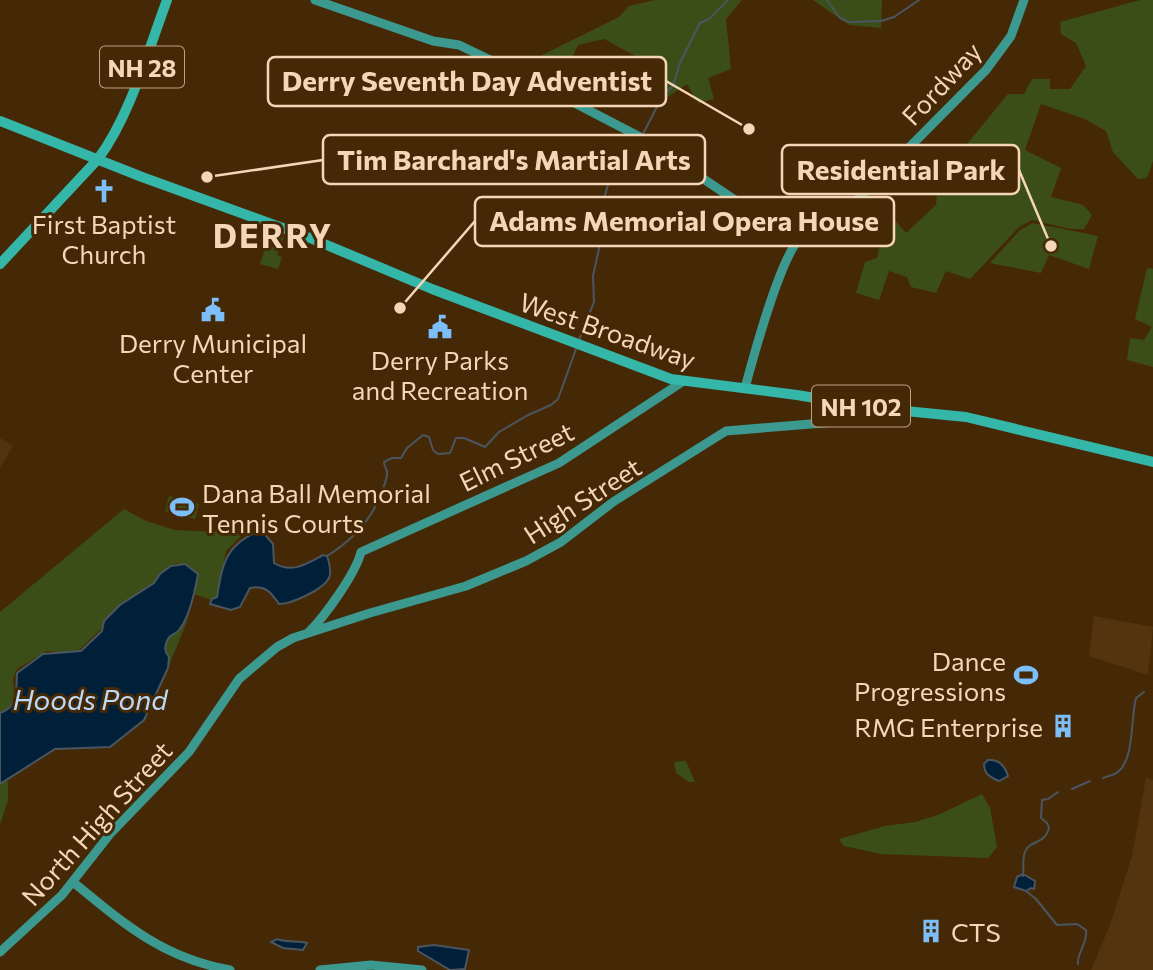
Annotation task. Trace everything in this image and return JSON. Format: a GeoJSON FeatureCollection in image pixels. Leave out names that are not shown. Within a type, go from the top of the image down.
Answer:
{"type":"FeatureCollection","features":[{"type":"Feature","properties":{"kind":"main road","name":"NH 28"},"geometry":{"type":"LineString","coordinates":[[0,264],[98,159],[111,139],[167,0]]}},
{"type":"Feature","properties":{"kind":"main road","name":"NH 102"},"geometry":{"type":"LineString","coordinates":[[0,121],[98,159]]}},
{"type":"Feature","properties":{"kind":"main road","name":"West Broadway"},"geometry":{"type":"LineString","coordinates":[[98,159],[280,226],[432,289],[682,382],[745,388],[875,408],[938,413],[989,422],[1148,461]]}},
{"type":"Feature","properties":{"kind":"street"},"geometry":{"type":"LineString","coordinates":[[316,0],[420,37],[470,49],[640,137],[796,241]]}},
{"type":"Feature","properties":{"kind":"street","name":"Fordway"},"geometry":{"type":"LineString","coordinates":[[745,388],[764,322],[790,250],[796,241],[808,230],[859,198],[976,82],[1011,36],[1024,0]]}},
{"type":"Feature","properties":{"kind":"street","name":"Elm Street"},"geometry":{"type":"LineString","coordinates":[[308,634],[333,601],[360,552],[559,463],[682,382]]}},
{"type":"Feature","properties":{"kind":"street","name":"High Street"},"geometry":{"type":"LineString","coordinates":[[308,634],[466,586],[526,561],[561,542],[613,502],[726,431],[835,422],[875,408]]}},
{"type":"Feature","properties":{"kind":"street","name":"North High Street"},"geometry":{"type":"LineString","coordinates":[[0,952],[53,905],[110,834],[189,752],[239,679],[277,647],[308,634]]}},
{"type":"Feature","properties":{"kind":"street"},"geometry":{"type":"LineString","coordinates":[[73,882],[122,923],[154,944],[193,961],[230,970]]}},
{"type":"Feature","properties":{"kind":"street"},"geometry":{"type":"LineString","coordinates":[[320,970],[371,965],[422,970]]}},
{"type":"Feature","properties":{"kind":"shaded area"},"geometry":{"type":"Polygon","coordinates":[[[0,438],[13,446],[0,468],[0,438]]]}},
{"type":"Feature","properties":{"kind":"shaded area"},"geometry":{"type":"Polygon","coordinates":[[[1094,616],[1153,627],[1148,675],[1089,656],[1094,616]]]}},
{"type":"Feature","properties":{"kind":"shaded area"},"geometry":{"type":"Polygon","coordinates":[[[1146,778],[1153,780],[1153,970],[1091,970],[1110,925],[1132,856],[1146,778]]]}},
{"type":"Feature","properties":{"kind":"green space"},"geometry":{"type":"Polygon","coordinates":[[[655,0],[742,0],[726,19],[731,69],[708,78],[714,99],[698,103],[687,84],[656,105],[630,88],[641,59],[604,39],[578,45],[559,86],[518,67],[619,17],[629,6],[655,0]]]}},
{"type":"Feature","properties":{"kind":"green space"},"geometry":{"type":"Polygon","coordinates":[[[813,0],[882,0],[881,28],[849,25],[813,0]]]}},
{"type":"Feature","properties":{"kind":"green space"},"geometry":{"type":"Polygon","coordinates":[[[1140,0],[1153,0],[1153,161],[1147,178],[1138,179],[1113,152],[1106,131],[1085,119],[1041,104],[1025,150],[1061,168],[1051,197],[1083,205],[1092,215],[1084,229],[1070,229],[1032,220],[1019,227],[970,279],[946,271],[936,293],[911,287],[907,277],[889,271],[879,300],[856,293],[865,262],[877,258],[882,237],[894,219],[906,233],[936,205],[941,149],[967,144],[1008,94],[1024,94],[1032,79],[1050,79],[1050,89],[1070,89],[1086,66],[1076,43],[1061,34],[1060,22],[1140,0]]]}},
{"type":"Feature","properties":{"kind":"green space"},"geometry":{"type":"Polygon","coordinates":[[[1033,223],[1098,236],[1089,269],[1049,255],[1041,273],[990,263],[1020,230],[1033,223]]]}},
{"type":"Feature","properties":{"kind":"green space"},"geometry":{"type":"Polygon","coordinates":[[[271,232],[284,237],[277,255],[282,257],[278,269],[260,264],[271,232]]]}},
{"type":"Feature","properties":{"kind":"green space"},"geometry":{"type":"Polygon","coordinates":[[[1147,268],[1153,269],[1153,367],[1127,360],[1130,338],[1144,340],[1152,327],[1135,319],[1147,268]]]}},
{"type":"Feature","properties":{"kind":"green space","name":"Dana Ball Memorial Tennis Courts"},"geometry":{"type":"Polygon","coordinates":[[[169,496],[199,504],[195,519],[165,511],[169,496]]]}},
{"type":"Feature","properties":{"kind":"green space"},"geometry":{"type":"Polygon","coordinates":[[[124,509],[146,521],[175,530],[213,532],[226,528],[242,535],[226,551],[216,598],[211,600],[194,594],[186,624],[161,685],[167,659],[164,644],[193,589],[197,574],[189,567],[176,563],[159,579],[105,618],[102,628],[78,651],[47,651],[17,669],[13,679],[14,708],[0,714],[0,612],[124,509]]]}},
{"type":"Feature","properties":{"kind":"green space"},"geometry":{"type":"Polygon","coordinates":[[[686,761],[695,782],[689,782],[676,773],[674,762],[686,761]]]}},
{"type":"Feature","properties":{"kind":"green space"},"geometry":{"type":"Polygon","coordinates":[[[8,781],[8,800],[0,825],[0,784],[8,781]]]}},
{"type":"Feature","properties":{"kind":"green space"},"geometry":{"type":"Polygon","coordinates":[[[982,794],[990,808],[997,847],[988,858],[881,854],[844,846],[839,839],[938,815],[982,794]]]}},
{"type":"Feature","properties":{"kind":"water"},"geometry":{"type":"Polygon","coordinates":[[[261,530],[273,544],[274,563],[281,566],[293,568],[323,555],[327,556],[330,570],[326,583],[299,599],[279,604],[267,590],[255,587],[250,588],[240,607],[231,610],[210,604],[212,599],[217,597],[228,556],[240,542],[261,530]]]}},
{"type":"Feature","properties":{"kind":"water","name":"Hoods Pond"},"geometry":{"type":"Polygon","coordinates":[[[185,564],[198,574],[194,596],[183,625],[167,641],[165,648],[169,657],[168,668],[144,720],[110,747],[55,749],[0,784],[0,713],[13,702],[17,673],[43,654],[81,651],[102,631],[104,621],[120,605],[154,583],[160,574],[171,566],[185,564]]]}},
{"type":"Feature","properties":{"kind":"water"},"geometry":{"type":"Polygon","coordinates":[[[988,760],[1001,764],[1008,776],[999,781],[986,773],[984,764],[988,760]]]}},
{"type":"Feature","properties":{"kind":"water"},"geometry":{"type":"Polygon","coordinates":[[[1023,874],[1035,881],[1034,889],[1026,891],[1014,887],[1017,877],[1023,874]]]}},
{"type":"Feature","properties":{"kind":"water"},"geometry":{"type":"Polygon","coordinates":[[[277,939],[307,943],[303,950],[283,948],[271,942],[277,939]]]}},
{"type":"Feature","properties":{"kind":"water"},"geometry":{"type":"Polygon","coordinates":[[[434,945],[469,950],[465,969],[450,970],[418,951],[418,947],[434,945]]]}},
{"type":"Feature","properties":{"kind":"waterway"},"geometry":{"type":"LineString","coordinates":[[643,134],[663,95],[673,86],[680,63],[700,23],[709,19],[728,0]]}},
{"type":"Feature","properties":{"kind":"waterway"},"geometry":{"type":"LineString","coordinates":[[827,0],[840,18],[849,22],[881,21],[894,17],[919,0]]}},
{"type":"Feature","properties":{"kind":"waterway"},"geometry":{"type":"LineString","coordinates":[[579,340],[594,302],[593,276],[604,226],[604,199],[607,188],[617,161],[637,141]]}},
{"type":"Feature","properties":{"kind":"waterway"},"geometry":{"type":"LineString","coordinates":[[327,556],[354,535],[368,519],[379,500],[386,478],[384,462],[401,458],[407,448],[423,435],[429,437],[433,450],[438,454],[450,453],[456,438],[464,438],[485,447],[499,432],[558,399],[576,349]]}},
{"type":"Feature","properties":{"kind":"waterway"},"geometry":{"type":"LineString","coordinates":[[1103,778],[1117,772],[1124,765],[1130,747],[1136,698],[1144,692]]}},
{"type":"Feature","properties":{"kind":"waterway"},"geometry":{"type":"LineString","coordinates":[[1072,789],[1090,781]]}},
{"type":"Feature","properties":{"kind":"waterway"},"geometry":{"type":"LineString","coordinates":[[1023,876],[1023,861],[1027,848],[1044,838],[1049,828],[1041,818],[1042,800],[1058,792]]}},
{"type":"Feature","properties":{"kind":"waterway"},"geometry":{"type":"LineString","coordinates":[[1026,891],[1057,925],[1077,924],[1086,930],[1078,964]]}},
{"type":"Feature","properties":{"kind":"place","name":"Derry Seventh Day Adventist"},"geometry":{"type":"Point","coordinates":[749,129]}},
{"type":"Feature","properties":{"kind":"place","name":"Tim Barchard's Martial Arts"},"geometry":{"type":"Point","coordinates":[207,177]}},
{"type":"Feature","properties":{"kind":"place","name":"First Baptist Church"},"geometry":{"type":"Point","coordinates":[104,191]}},
{"type":"Feature","properties":{"kind":"place","name":"Residential Park"},"geometry":{"type":"Point","coordinates":[1051,246]}},
{"type":"Feature","properties":{"kind":"place","name":"Adams Memorial Opera House"},"geometry":{"type":"Point","coordinates":[400,308]}},
{"type":"Feature","properties":{"kind":"place","name":"Derry Municipal Center"},"geometry":{"type":"Point","coordinates":[213,310]}},
{"type":"Feature","properties":{"kind":"place","name":"Derry Parks and Recreation"},"geometry":{"type":"Point","coordinates":[440,327]}},
{"type":"Feature","properties":{"kind":"place","name":"Dana Ball Memorial Tennis Courts"},"geometry":{"type":"Point","coordinates":[182,507]}},
{"type":"Feature","properties":{"kind":"place","name":"Dance Progressions"},"geometry":{"type":"Point","coordinates":[1026,675]}},
{"type":"Feature","properties":{"kind":"place","name":"RMG Enterprise"},"geometry":{"type":"Point","coordinates":[1063,726]}},
{"type":"Feature","properties":{"kind":"place","name":"CTS"},"geometry":{"type":"Point","coordinates":[931,931]}},
{"type":"Feature","properties":{"kind":"district","name":"DERRY"},"geometry":{"type":"Point","coordinates":[273,234]}}]}
